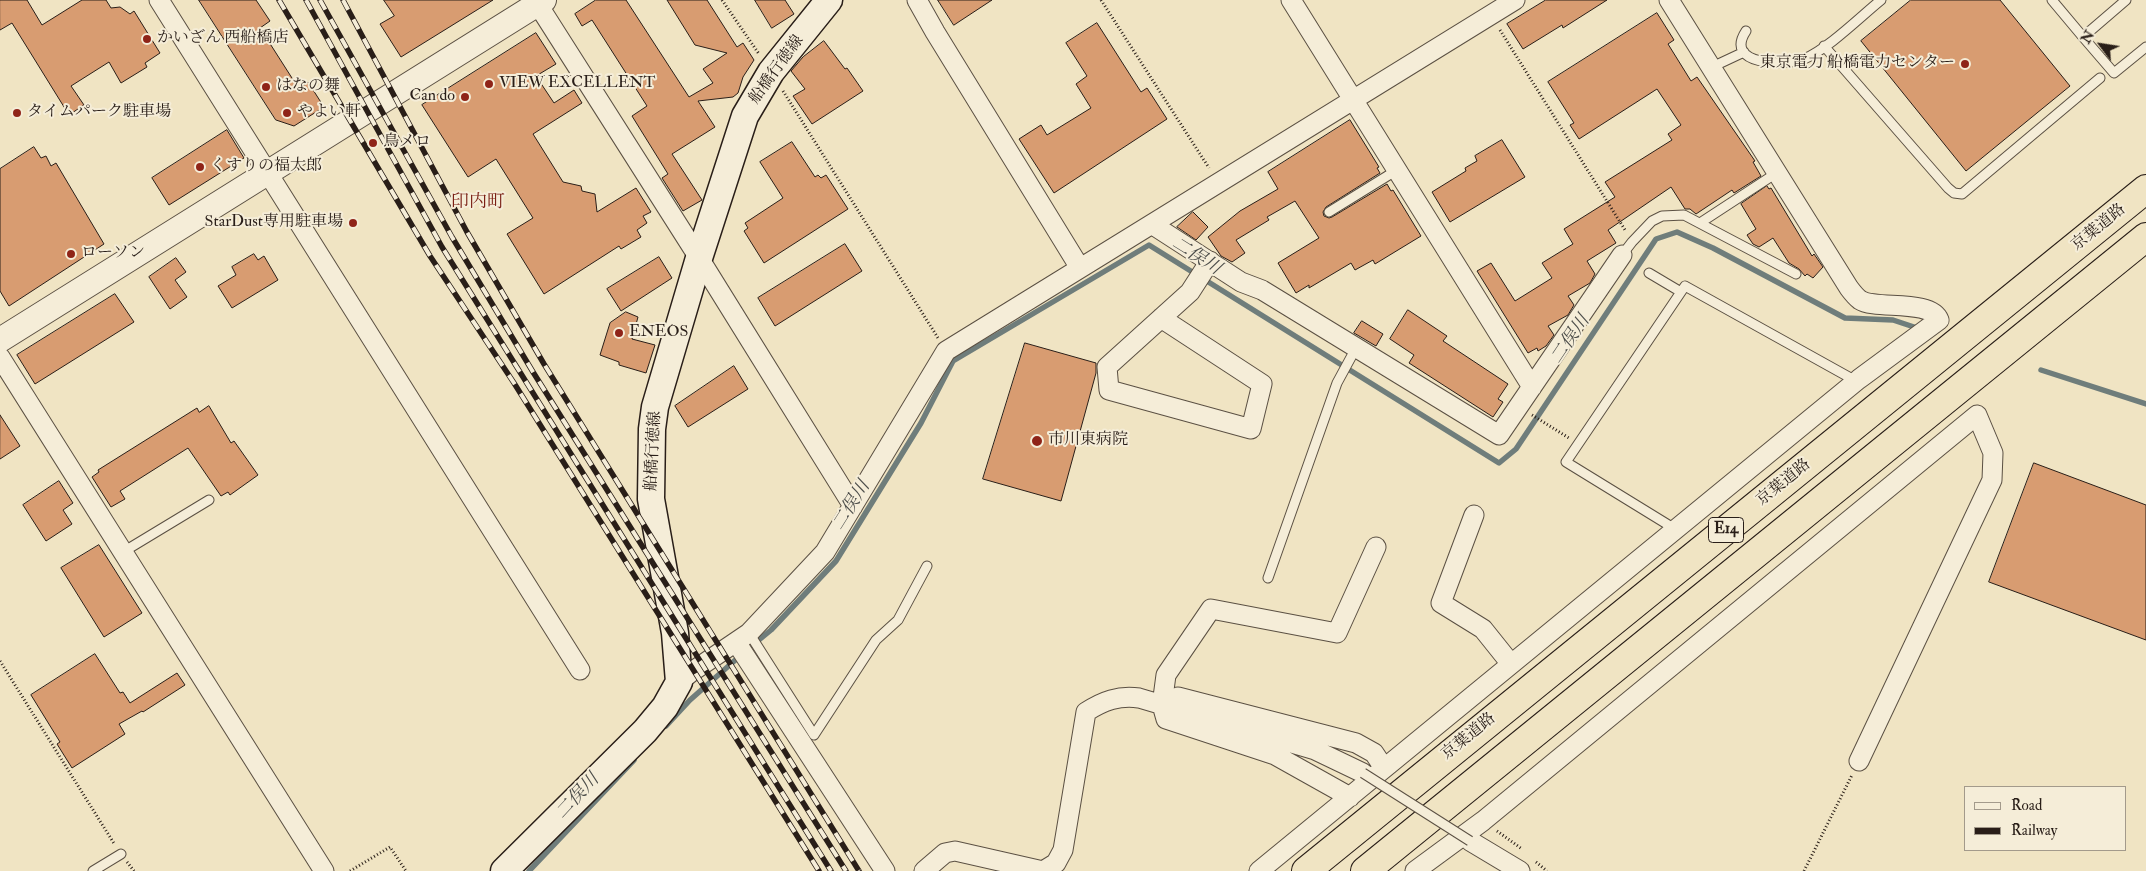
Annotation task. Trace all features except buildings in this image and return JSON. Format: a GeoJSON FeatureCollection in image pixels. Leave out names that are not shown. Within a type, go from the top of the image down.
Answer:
{"type":"FeatureCollection","features":[{"type":"Feature","properties":{"kind":"highway","name":"京葉道路"},"geometry":{"type":"LineString","coordinates":[[1306,871],[2146,189]]}},
{"type":"Feature","properties":{"kind":"highway","name":"E14"},"geometry":{"type":"LineString","coordinates":[[1365,871],[2146,237]]}},
{"type":"Feature","properties":{"kind":"main road","name":"船橋行徳線"},"geometry":{"type":"LineString","coordinates":[[680,682],[676,633],[651,499],[652,429],[660,387],[745,116],[772,72],[829,0]]}},
{"type":"Feature","properties":{"kind":"main road"},"geometry":{"type":"LineString","coordinates":[[504,871],[645,731],[665,707],[680,682]]}},
{"type":"Feature","properties":{"kind":"street"},"geometry":{"type":"LineString","coordinates":[[159,0],[580,670]]}},
{"type":"Feature","properties":{"kind":"street"},"geometry":{"type":"LineString","coordinates":[[917,0],[1080,268]]}},
{"type":"Feature","properties":{"kind":"street"},"geometry":{"type":"LineString","coordinates":[[1291,0],[1532,387]]}},
{"type":"Feature","properties":{"kind":"street"},"geometry":{"type":"LineString","coordinates":[[680,682],[690,672],[743,637],[825,552],[946,351],[1514,0]]}},
{"type":"Feature","properties":{"kind":"street"},"geometry":{"type":"LineString","coordinates":[[1259,871],[1856,381],[1939,320],[1938,317],[1927,310],[1900,304],[1871,303],[1860,300],[1849,288],[1669,0]]}},
{"type":"Feature","properties":{"kind":"street"},"geometry":{"type":"LineString","coordinates":[[0,340],[268,174],[539,1],[853,506]]}},
{"type":"Feature","properties":{"kind":"street"},"geometry":{"type":"LineString","coordinates":[[1152,225],[1241,282],[1262,290],[1499,435],[1627,248]]}},
{"type":"Feature","properties":{"kind":"street"},"geometry":{"type":"LineString","coordinates":[[1161,318],[1262,384],[1251,430],[1109,390],[1107,367],[1161,318],[1190,292],[1210,261]]}},
{"type":"Feature","properties":{"kind":"street"},"geometry":{"type":"LineString","coordinates":[[0,357],[324,871]]}},
{"type":"Feature","properties":{"kind":"street"},"geometry":{"type":"LineString","coordinates":[[1415,871],[1483,822],[1977,415],[1993,452],[1992,480],[1859,761]]}},
{"type":"Feature","properties":{"kind":"street"},"geometry":{"type":"LineString","coordinates":[[1474,515],[1442,603],[1483,629],[1511,664]]}},
{"type":"Feature","properties":{"kind":"street"},"geometry":{"type":"LineString","coordinates":[[1350,797],[1275,756],[1166,719],[1162,705],[1166,675],[1211,609],[1337,633],[1376,547]]}},
{"type":"Feature","properties":{"kind":"street"},"geometry":{"type":"LineString","coordinates":[[743,637],[885,871]]}},
{"type":"Feature","properties":{"kind":"street"},"geometry":{"type":"LineString","coordinates":[[924,871],[945,853],[955,850],[1043,871],[1056,863],[1063,850],[1086,712],[1101,703],[1125,696],[1139,698],[1314,750],[1363,773]]}},
{"type":"Feature","properties":{"kind":"street"},"geometry":{"type":"LineString","coordinates":[[1162,705],[1176,697],[1356,743],[1374,752],[1384,768]]}},
{"type":"Feature","properties":{"kind":"street"},"geometry":{"type":"LineString","coordinates":[[1470,841],[1520,871]]}},
{"type":"Feature","properties":{"kind":"lane"},"geometry":{"type":"LineString","coordinates":[[1746,31],[1742,46],[1744,52],[1753,59],[1762,62],[1777,62],[1803,59],[1824,46],[1880,0]]}},
{"type":"Feature","properties":{"kind":"lane"},"geometry":{"type":"LineString","coordinates":[[2052,0],[2114,73],[2146,47]]}},
{"type":"Feature","properties":{"kind":"lane"},"geometry":{"type":"LineString","coordinates":[[2082,36],[2126,0]]}},
{"type":"Feature","properties":{"kind":"lane"},"geometry":{"type":"LineString","coordinates":[[1824,46],[1948,188],[1954,193],[1962,194],[2100,78]]}},
{"type":"Feature","properties":{"kind":"lane"},"geometry":{"type":"LineString","coordinates":[[1712,67],[1744,52]]}},
{"type":"Feature","properties":{"kind":"lane"},"geometry":{"type":"LineString","coordinates":[[1329,212],[1397,170]]}},
{"type":"Feature","properties":{"kind":"lane"},"geometry":{"type":"LineString","coordinates":[[1700,223],[1778,172]]}},
{"type":"Feature","properties":{"kind":"lane"},"geometry":{"type":"LineString","coordinates":[[1627,248],[1646,225],[1662,216],[1684,215],[1796,274]]}},
{"type":"Feature","properties":{"kind":"lane"},"geometry":{"type":"LineString","coordinates":[[1649,273],[1681,292]]}},
{"type":"Feature","properties":{"kind":"lane"},"geometry":{"type":"LineString","coordinates":[[1675,529],[1566,462],[1685,286],[1856,381]]}},
{"type":"Feature","properties":{"kind":"lane"},"geometry":{"type":"LineString","coordinates":[[1268,578],[1337,383],[1356,348]]}},
{"type":"Feature","properties":{"kind":"lane"},"geometry":{"type":"LineString","coordinates":[[123,552],[209,500]]}},
{"type":"Feature","properties":{"kind":"lane"},"geometry":{"type":"LineString","coordinates":[[743,637],[814,735],[876,640],[898,620],[926,566]]}},
{"type":"Feature","properties":{"kind":"lane"},"geometry":{"type":"LineString","coordinates":[[1363,773],[1470,841]]}},
{"type":"Feature","properties":{"kind":"lane"},"geometry":{"type":"LineString","coordinates":[[93,871],[121,854]]}},
{"type":"Feature","properties":{"kind":"path"},"geometry":{"type":"LineString","coordinates":[[722,0],[772,72],[946,351]]}},
{"type":"Feature","properties":{"kind":"path"},"geometry":{"type":"LineString","coordinates":[[1101,0],[1219,183]]}},
{"type":"Feature","properties":{"kind":"path"},"geometry":{"type":"LineString","coordinates":[[1491,14],[1627,248]]}},
{"type":"Feature","properties":{"kind":"path"},"geometry":{"type":"LineString","coordinates":[[1546,424],[1578,444]]}},
{"type":"Feature","properties":{"kind":"path"},"geometry":{"type":"LineString","coordinates":[[0,661],[121,854],[134,871]]}},
{"type":"Feature","properties":{"kind":"path"},"geometry":{"type":"LineString","coordinates":[[1804,871],[1859,761]]}},
{"type":"Feature","properties":{"kind":"path"},"geometry":{"type":"LineString","coordinates":[[350,871],[390,847],[406,871]]}},
{"type":"Feature","properties":{"kind":"waterway","name":"二俣川"},"geometry":{"type":"LineString","coordinates":[[754,644],[771,630],[836,561],[921,423],[953,361],[1149,245],[1499,463],[1516,449],[1656,239],[1677,232],[1713,248],[1845,318],[1893,320],[1920,329]]}},
{"type":"Feature","properties":{"kind":"waterway"},"geometry":{"type":"LineString","coordinates":[[2041,370],[2146,404]]}},
{"type":"Feature","properties":{"kind":"waterway","name":"二俣川"},"geometry":{"type":"LineString","coordinates":[[666,726],[690,700],[741,655]]}},
{"type":"Feature","properties":{"kind":"waterway","name":"二俣川"},"geometry":{"type":"LineString","coordinates":[[529,871],[634,760]]}},
{"type":"Feature","properties":{"kind":"railway"},"geometry":{"type":"LineString","coordinates":[[279,0],[430,256],[514,383],[819,871]]}},
{"type":"Feature","properties":{"kind":"railway"},"geometry":{"type":"LineString","coordinates":[[306,0],[442,247],[831,871]]}},
{"type":"Feature","properties":{"kind":"railway"},"geometry":{"type":"LineString","coordinates":[[320,0],[452,237],[533,372],[846,871]]}},
{"type":"Feature","properties":{"kind":"railway"},"geometry":{"type":"LineString","coordinates":[[343,0],[467,232],[544,364],[859,871]]}},
{"type":"Feature","properties":{"kind":"place","name":"かいざん 西船橋店"},"geometry":{"type":"Point","coordinates":[147,39]}},
{"type":"Feature","properties":{"kind":"place","name":"東京電力 船橋電力センター"},"geometry":{"type":"Point","coordinates":[1965,64]}},
{"type":"Feature","properties":{"kind":"place","name":"VIEW EXCELLENT"},"geometry":{"type":"Point","coordinates":[489,84]}},
{"type":"Feature","properties":{"kind":"place","name":"はなの舞"},"geometry":{"type":"Point","coordinates":[266,87]}},
{"type":"Feature","properties":{"kind":"place","name":"Can do"},"geometry":{"type":"Point","coordinates":[465,97]}},
{"type":"Feature","properties":{"kind":"place","name":"タイムパーク駐車場"},"geometry":{"type":"Point","coordinates":[17,113]}},
{"type":"Feature","properties":{"kind":"place","name":"やよい軒"},"geometry":{"type":"Point","coordinates":[287,113]}},
{"type":"Feature","properties":{"kind":"place","name":"鳥メロ"},"geometry":{"type":"Point","coordinates":[373,143]}},
{"type":"Feature","properties":{"kind":"place","name":"くすりの福太郎"},"geometry":{"type":"Point","coordinates":[200,167]}},
{"type":"Feature","properties":{"kind":"place","name":"StarDust専用駐車場"},"geometry":{"type":"Point","coordinates":[353,223]}},
{"type":"Feature","properties":{"kind":"place","name":"ローソン"},"geometry":{"type":"Point","coordinates":[71,254]}},
{"type":"Feature","properties":{"kind":"place","name":"ENEOS"},"geometry":{"type":"Point","coordinates":[619,333]}},
{"type":"Feature","properties":{"kind":"place","name":"市川東病院"},"geometry":{"type":"Point","coordinates":[1037,441]}},
{"type":"Feature","properties":{"kind":"district","name":"印内町"},"geometry":{"type":"Point","coordinates":[478,203]}}]}
